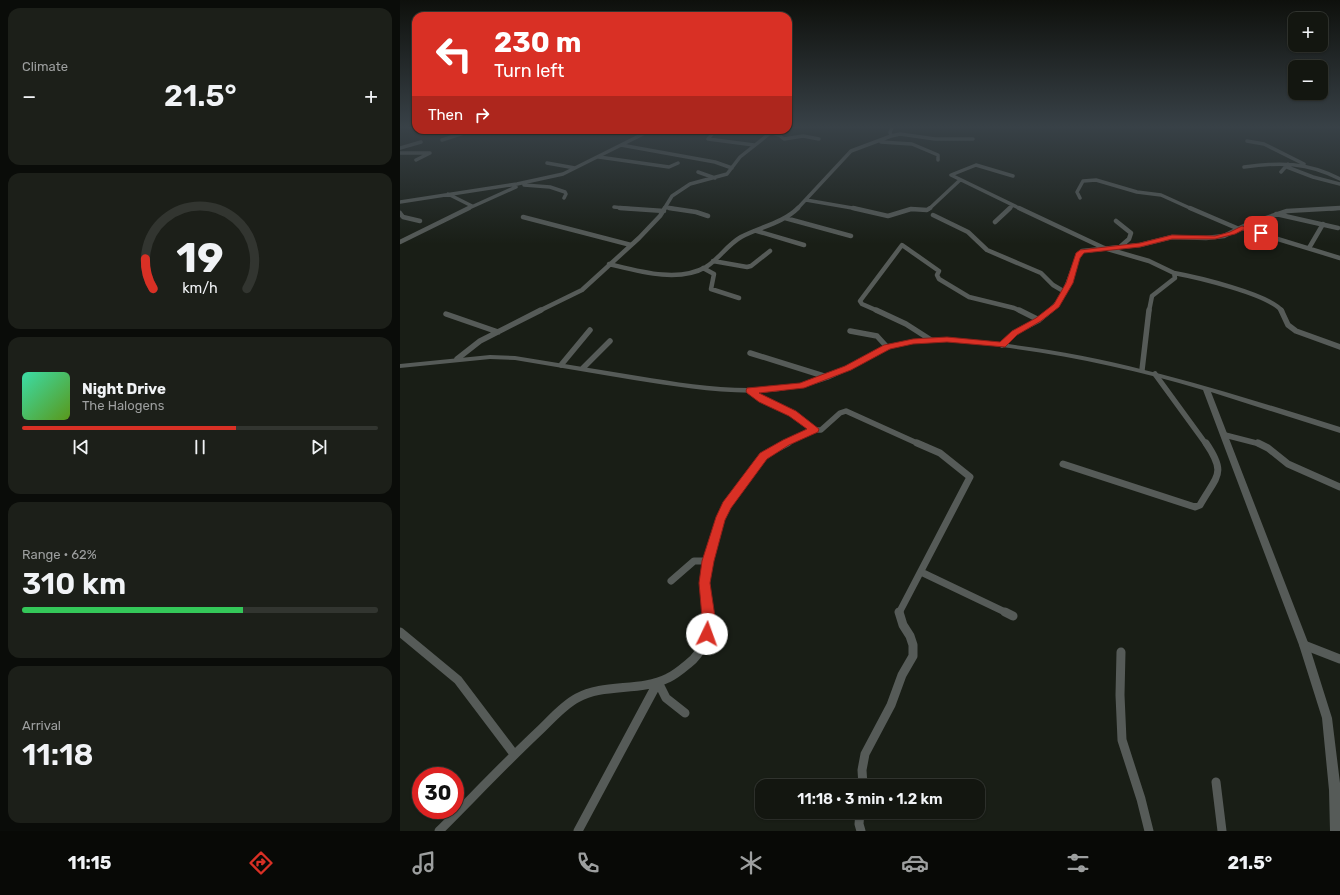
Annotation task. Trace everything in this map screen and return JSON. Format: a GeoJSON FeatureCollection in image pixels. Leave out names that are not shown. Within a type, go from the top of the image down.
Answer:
{"type":"FeatureCollection","features":[{"type":"Feature","properties":{"kind":"street"},"geometry":{"type":"LineString","coordinates":[[568,167],[575,168]]}},
{"type":"Feature","properties":{"kind":"street"},"geometry":{"type":"LineString","coordinates":[[457,360],[480,341],[575,294],[587,286],[631,245],[665,209],[672,196],[698,181],[727,174],[732,168],[729,167]]}},
{"type":"Feature","properties":{"kind":"street"},"geometry":{"type":"LineString","coordinates":[[609,264],[663,274],[692,271],[704,268],[734,242],[794,213],[837,167]]}},
{"type":"Feature","properties":{"kind":"street"},"geometry":{"type":"LineString","coordinates":[[969,167],[951,174],[960,180],[1104,248],[1144,259],[1174,273],[1213,281],[1260,298],[1280,309],[1285,316],[1288,325],[1296,331],[1340,347]]}},
{"type":"Feature","properties":{"kind":"street"},"geometry":{"type":"LineString","coordinates":[[983,167],[1013,176]]}},
{"type":"Feature","properties":{"kind":"street"},"geometry":{"type":"LineString","coordinates":[[1281,172],[1287,167]]}},
{"type":"Feature","properties":{"kind":"street"},"geometry":{"type":"LineString","coordinates":[[1290,167],[1313,177],[1340,184]]}},
{"type":"Feature","properties":{"kind":"street"},"geometry":{"type":"LineString","coordinates":[[1311,167],[1340,179]]}},
{"type":"Feature","properties":{"kind":"street"},"geometry":{"type":"LineString","coordinates":[[400,202],[519,185],[563,174],[575,168]]}},
{"type":"Feature","properties":{"kind":"street"},"geometry":{"type":"LineString","coordinates":[[698,172],[715,178]]}},
{"type":"Feature","properties":{"kind":"street"},"geometry":{"type":"LineString","coordinates":[[806,200],[892,216],[911,209],[927,210],[960,180]]}},
{"type":"Feature","properties":{"kind":"street"},"geometry":{"type":"LineString","coordinates":[[1080,198],[1077,192],[1083,181],[1096,180],[1138,192],[1161,195],[1241,228],[1340,258]]}},
{"type":"Feature","properties":{"kind":"street"},"geometry":{"type":"LineString","coordinates":[[400,242],[472,206],[519,185],[558,189],[565,192],[566,194],[564,198]]}},
{"type":"Feature","properties":{"kind":"street"},"geometry":{"type":"LineString","coordinates":[[448,194],[472,206]]}},
{"type":"Feature","properties":{"kind":"street"},"geometry":{"type":"LineString","coordinates":[[994,222],[1013,205]]}},
{"type":"Feature","properties":{"kind":"street"},"geometry":{"type":"LineString","coordinates":[[614,207],[665,209],[696,212],[708,216]]}},
{"type":"Feature","properties":{"kind":"street"},"geometry":{"type":"LineString","coordinates":[[1002,345],[1021,328],[1039,320],[1057,305],[1065,292],[1079,253],[1088,250],[1140,245],[1172,237],[1215,238],[1224,236],[1276,214],[1293,209],[1340,208]]}},
{"type":"Feature","properties":{"kind":"street"},"geometry":{"type":"LineString","coordinates":[[1276,214],[1338,228]]}},
{"type":"Feature","properties":{"kind":"street"},"geometry":{"type":"LineString","coordinates":[[933,215],[973,235],[980,245],[987,250],[1041,273],[1052,285],[1065,292]]}},
{"type":"Feature","properties":{"kind":"street"},"geometry":{"type":"LineString","coordinates":[[401,216],[420,221]]}},
{"type":"Feature","properties":{"kind":"street"},"geometry":{"type":"LineString","coordinates":[[523,217],[631,245]]}},
{"type":"Feature","properties":{"kind":"street"},"geometry":{"type":"LineString","coordinates":[[785,218],[851,236]]}},
{"type":"Feature","properties":{"kind":"street"},"geometry":{"type":"LineString","coordinates":[[1116,221],[1131,233],[1131,237],[1120,247]]}},
{"type":"Feature","properties":{"kind":"street"},"geometry":{"type":"LineString","coordinates":[[1309,248],[1323,224]]}},
{"type":"Feature","properties":{"kind":"street"},"geometry":{"type":"LineString","coordinates":[[757,231],[804,245]]}},
{"type":"Feature","properties":{"kind":"street"},"geometry":{"type":"LineString","coordinates":[[931,340],[922,333],[898,320],[862,304],[860,301],[902,245],[938,271],[937,276],[939,279],[969,297],[1014,308],[1039,320]]}},
{"type":"Feature","properties":{"kind":"street"},"geometry":{"type":"LineString","coordinates":[[713,261],[747,267],[751,266],[770,251]]}},
{"type":"Feature","properties":{"kind":"street"},"geometry":{"type":"LineString","coordinates":[[704,268],[714,274],[711,289],[740,298]]}},
{"type":"Feature","properties":{"kind":"street"},"geometry":{"type":"LineString","coordinates":[[1142,370],[1150,300],[1152,296],[1175,278],[1174,273]]}},
{"type":"Feature","properties":{"kind":"street"},"geometry":{"type":"LineString","coordinates":[[446,314],[498,332]]}},
{"type":"Feature","properties":{"kind":"street"},"geometry":{"type":"LineString","coordinates":[[560,365],[590,330]]}},
{"type":"Feature","properties":{"kind":"street"},"geometry":{"type":"LineString","coordinates":[[850,332],[877,336],[887,347]]}},
{"type":"Feature","properties":{"kind":"street"},"geometry":{"type":"LineString","coordinates":[[400,366],[490,357],[515,358],[705,388],[750,391],[801,386],[827,377],[887,347],[913,341],[931,340],[1002,345],[1061,353],[1142,370],[1206,388],[1340,430]]}},
{"type":"Feature","properties":{"kind":"street"},"geometry":{"type":"LineString","coordinates":[[583,368],[610,341]]}},
{"type":"Feature","properties":{"kind":"street"},"geometry":{"type":"LineString","coordinates":[[750,353],[827,377]]}},
{"type":"Feature","properties":{"kind":"street"},"geometry":{"type":"LineString","coordinates":[[1063,464],[1188,505],[1195,507],[1200,505],[1218,474],[1219,467],[1216,458],[1191,421],[1155,374]]}},
{"type":"Feature","properties":{"kind":"street"},"geometry":{"type":"LineString","coordinates":[[1206,388],[1304,645],[1327,718],[1336,790],[1336,831]]}},
{"type":"Feature","properties":{"kind":"street"},"geometry":{"type":"LineString","coordinates":[[750,391],[762,399],[792,414],[814,429],[822,430],[840,413],[848,411],[940,453],[970,477],[899,612],[903,625],[910,636],[913,645],[913,656],[902,675],[891,705],[865,754],[862,770],[863,779]]}},
{"type":"Feature","properties":{"kind":"street"},"geometry":{"type":"LineString","coordinates":[[439,831],[514,754],[561,710],[577,698],[594,692],[658,682],[669,678],[690,663],[702,648],[707,634],[708,617],[705,583],[708,561],[720,520],[727,505],[764,456],[814,429]]}},
{"type":"Feature","properties":{"kind":"street"},"geometry":{"type":"LineString","coordinates":[[1225,435],[1257,442],[1268,448],[1288,464],[1340,487]]}},
{"type":"Feature","properties":{"kind":"street"},"geometry":{"type":"LineString","coordinates":[[671,581],[694,561],[708,561]]}},
{"type":"Feature","properties":{"kind":"street"},"geometry":{"type":"LineString","coordinates":[[921,572],[1013,616]]}},
{"type":"Feature","properties":{"kind":"street"},"geometry":{"type":"LineString","coordinates":[[400,632],[442,665],[458,680],[514,754]]}},
{"type":"Feature","properties":{"kind":"street"},"geometry":{"type":"LineString","coordinates":[[1304,645],[1340,659]]}},
{"type":"Feature","properties":{"kind":"street"},"geometry":{"type":"LineString","coordinates":[[1121,652],[1120,695],[1122,740],[1141,799],[1149,831]]}},
{"type":"Feature","properties":{"kind":"street"},"geometry":{"type":"LineString","coordinates":[[658,682],[666,698],[685,713]]}},
{"type":"Feature","properties":{"kind":"street"},"geometry":{"type":"LineString","coordinates":[[578,831],[658,682]]}},
{"type":"Feature","properties":{"kind":"street"},"geometry":{"type":"LineString","coordinates":[[1216,782],[1222,831]]}},
{"type":"Feature","properties":{"kind":"street"},"geometry":{"type":"LineString","coordinates":[[859,819],[861,831]]}},
{"type":"Feature","properties":{"kind":"route"},"geometry":{"type":"LineString","coordinates":[[707,634],[708,617],[705,583],[708,561],[720,520],[727,505],[764,456],[814,429],[792,414],[762,399],[750,391],[801,386],[848,368],[887,347],[913,341],[947,340],[1002,345],[1014,333],[1021,328],[1039,320],[1057,305],[1069,283],[1079,253],[1082,251],[1140,245],[1172,237],[1186,236],[1215,238],[1233,233],[1242,228],[1261,233]]}}]}
